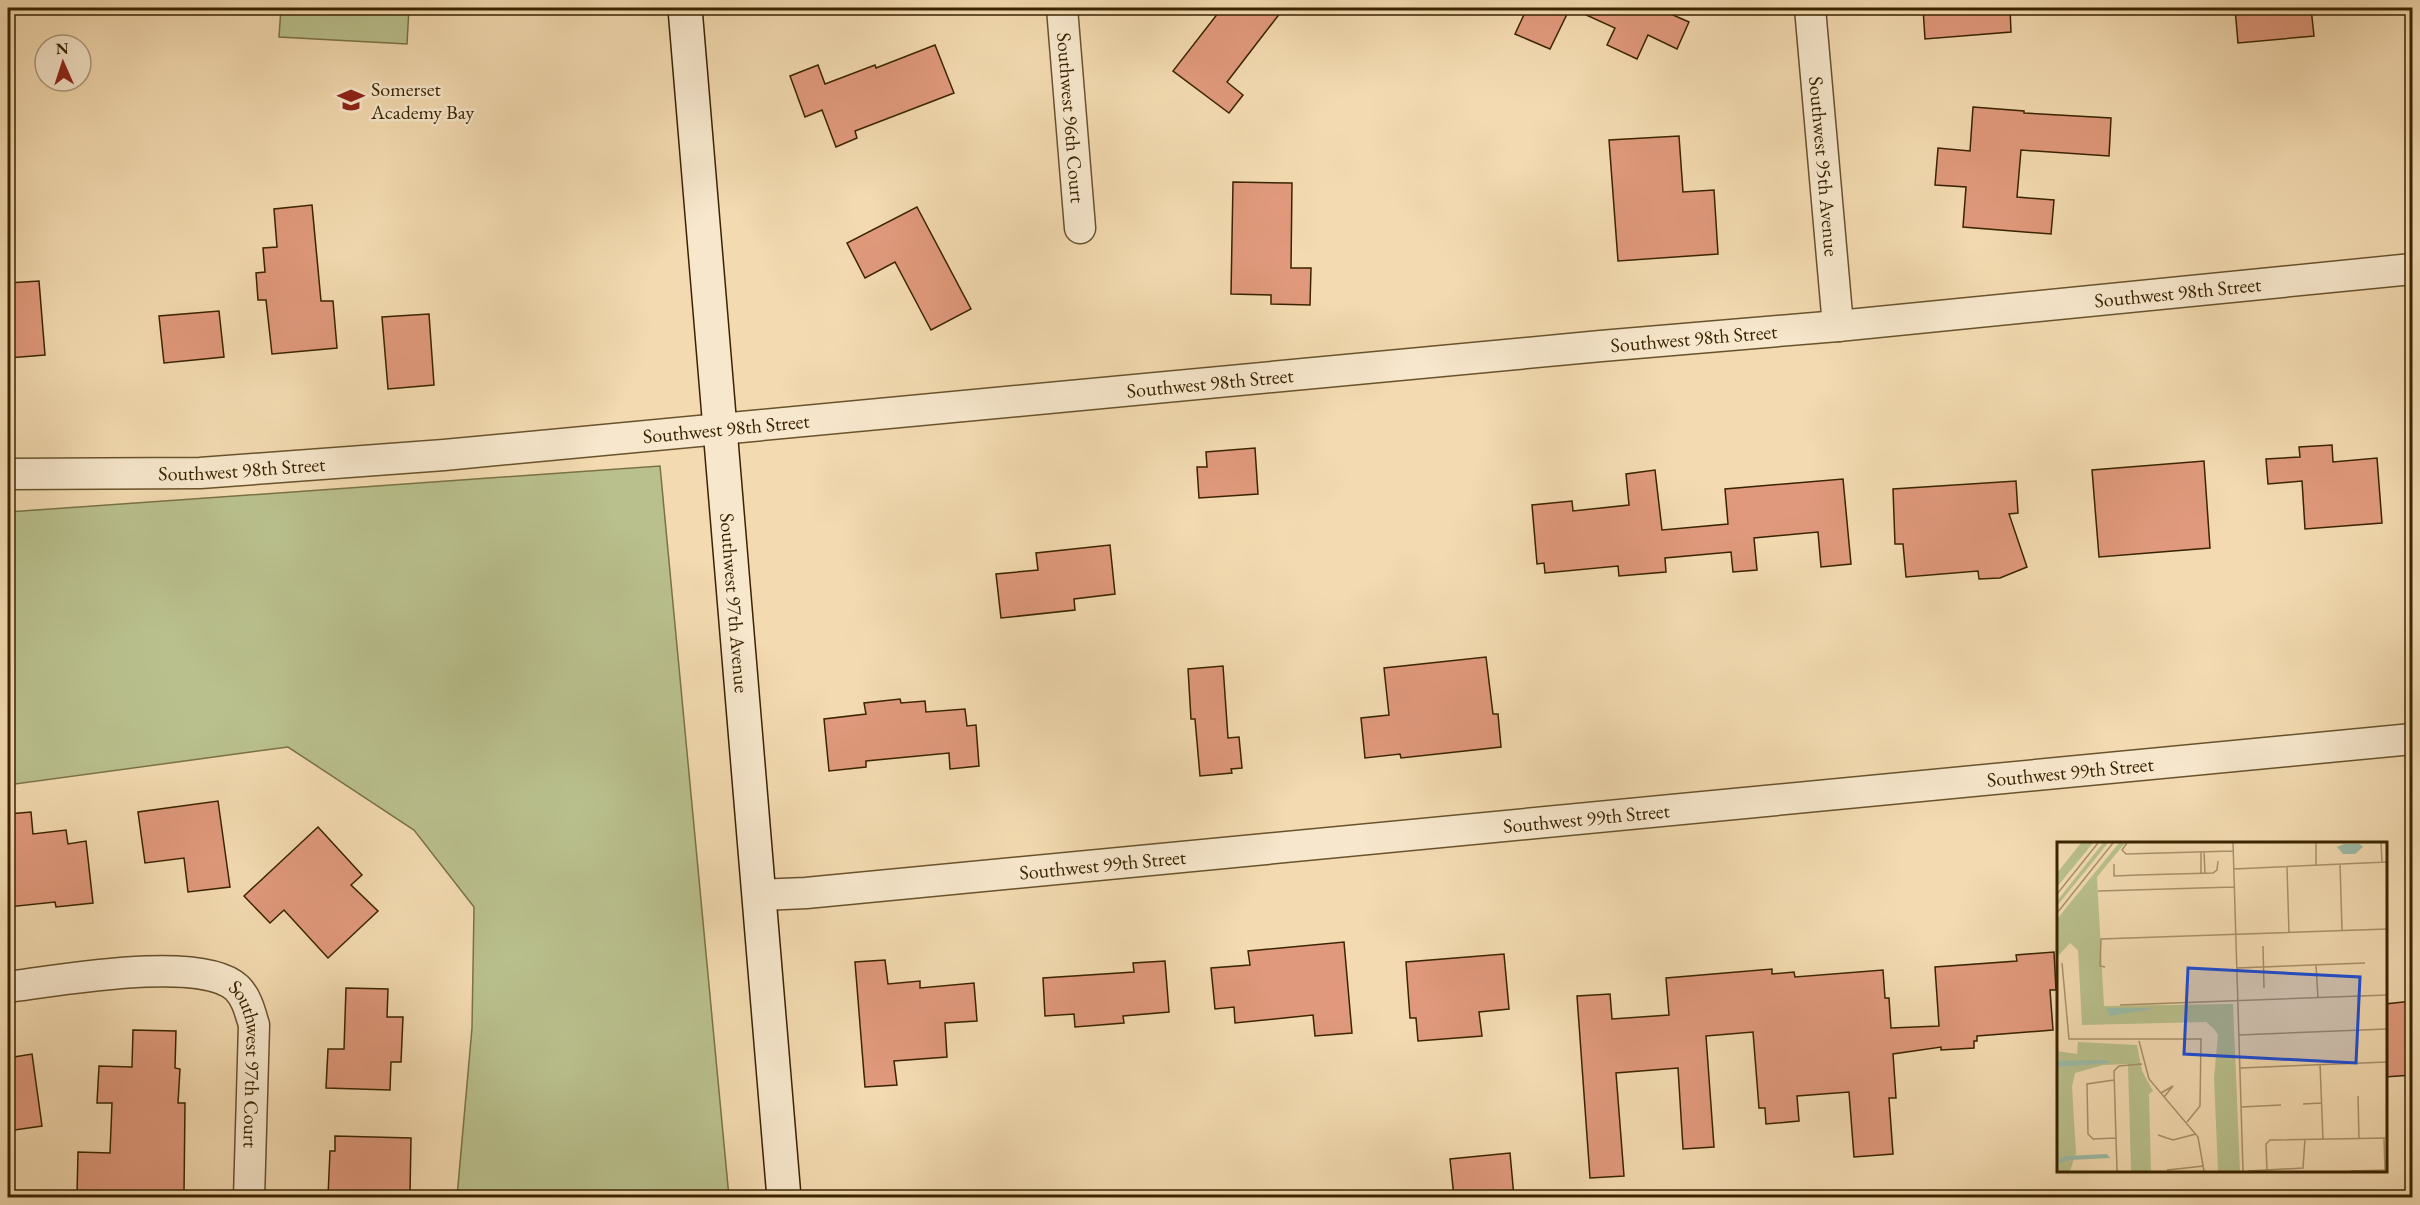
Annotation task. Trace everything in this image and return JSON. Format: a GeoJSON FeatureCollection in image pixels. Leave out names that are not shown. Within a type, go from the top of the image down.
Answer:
{"type":"FeatureCollection","features":[{"type":"Feature","properties":{"kind":"street","name":"Southwest 97th Avenue"},"geometry":{"type":"LineString","coordinates":[[685,8],[784,1197]]}},
{"type":"Feature","properties":{"kind":"street","name":"Southwest 96th Court"},"geometry":{"type":"LineString","coordinates":[[1062,8],[1080,228]]}},
{"type":"Feature","properties":{"kind":"street","name":"Southwest 95th Avenue"},"geometry":{"type":"LineString","coordinates":[[1810,8],[1838,326]]}},
{"type":"Feature","properties":{"kind":"street","name":"Southwest 98th Street"},"geometry":{"type":"LineString","coordinates":[[8,474],[200,473],[444,455],[1601,346],[1838,326],[2412,269]]}},
{"type":"Feature","properties":{"kind":"street","name":"Southwest 99th Street"},"geometry":{"type":"LineString","coordinates":[[759,895],[806,893],[2412,739]]}},
{"type":"Feature","properties":{"kind":"street","name":"Southwest 97th Court"},"geometry":{"type":"LineString","coordinates":[[8,987],[160,970],[185,971],[218,977],[236,988],[245,998],[254,1025],[249,1197]]}},
{"type":"Feature","properties":{"kind":"green space"},"geometry":{"type":"Polygon","coordinates":[[[281,8],[409,8],[407,44],[279,37],[281,8]]]}},
{"type":"Feature","properties":{"kind":"green space"},"geometry":{"type":"Polygon","coordinates":[[[660,466],[729,1197],[457,1197],[472,1028],[474,907],[414,830],[288,747],[8,785],[8,512],[660,466]]]}},
{"type":"Feature","properties":{"kind":"building"},"geometry":{"type":"Polygon","coordinates":[[[1222,8],[1284,8],[1227,82],[1243,95],[1229,113],[1173,71],[1222,8]]]}},
{"type":"Feature","properties":{"kind":"building"},"geometry":{"type":"Polygon","coordinates":[[[1527,8],[1570,8],[1550,49],[1515,34],[1527,8]]]}},
{"type":"Feature","properties":{"kind":"building"},"geometry":{"type":"Polygon","coordinates":[[[1571,8],[1657,8],[1689,22],[1677,49],[1648,35],[1637,59],[1607,45],[1615,28],[1571,8]]]}},
{"type":"Feature","properties":{"kind":"building"},"geometry":{"type":"Polygon","coordinates":[[[1923,8],[2010,8],[2011,32],[1925,39],[1923,8]]]}},
{"type":"Feature","properties":{"kind":"building"},"geometry":{"type":"Polygon","coordinates":[[[2235,8],[2311,8],[2314,36],[2238,43],[2235,8]]]}},
{"type":"Feature","properties":{"kind":"building"},"geometry":{"type":"Polygon","coordinates":[[[935,45],[954,93],[855,131],[857,138],[836,147],[822,110],[805,117],[790,76],[818,65],[825,84],[875,65],[876,68],[935,45]]]}},
{"type":"Feature","properties":{"kind":"building"},"geometry":{"type":"Polygon","coordinates":[[[1973,107],[2024,111],[2024,113],[2111,118],[2109,156],[2021,150],[2017,197],[2054,200],[2051,234],[1963,227],[1966,187],[1935,185],[1938,148],[1970,151],[1973,107]]]}},
{"type":"Feature","properties":{"kind":"building"},"geometry":{"type":"Polygon","coordinates":[[[1679,136],[1683,192],[1714,190],[1718,254],[1618,261],[1609,140],[1679,136]]]}},
{"type":"Feature","properties":{"kind":"building"},"geometry":{"type":"Polygon","coordinates":[[[1233,182],[1292,183],[1291,268],[1311,268],[1310,305],[1271,304],[1271,295],[1231,294],[1233,182]]]}},
{"type":"Feature","properties":{"kind":"building"},"geometry":{"type":"Polygon","coordinates":[[[312,205],[321,301],[333,301],[337,348],[272,354],[266,300],[258,300],[256,273],[265,272],[263,248],[277,247],[274,209],[312,205]]]}},
{"type":"Feature","properties":{"kind":"building"},"geometry":{"type":"Polygon","coordinates":[[[917,207],[971,309],[931,330],[895,262],[865,278],[847,243],[917,207]]]}},
{"type":"Feature","properties":{"kind":"building"},"geometry":{"type":"Polygon","coordinates":[[[39,281],[45,355],[8,358],[8,283],[39,281]]]}},
{"type":"Feature","properties":{"kind":"building"},"geometry":{"type":"Polygon","coordinates":[[[219,311],[224,357],[164,363],[159,316],[219,311]]]}},
{"type":"Feature","properties":{"kind":"building"},"geometry":{"type":"Polygon","coordinates":[[[429,314],[434,385],[388,389],[382,317],[429,314]]]}},
{"type":"Feature","properties":{"kind":"building"},"geometry":{"type":"Polygon","coordinates":[[[2332,445],[2333,462],[2377,458],[2382,523],[2305,529],[2302,481],[2268,484],[2266,459],[2300,457],[2299,447],[2332,445]]]}},
{"type":"Feature","properties":{"kind":"building"},"geometry":{"type":"Polygon","coordinates":[[[1255,448],[1258,494],[1199,498],[1197,467],[1207,467],[1206,452],[1255,448]]]}},
{"type":"Feature","properties":{"kind":"building"},"geometry":{"type":"Polygon","coordinates":[[[2204,461],[2210,548],[2099,557],[2092,470],[2204,461]]]}},
{"type":"Feature","properties":{"kind":"building"},"geometry":{"type":"Polygon","coordinates":[[[1655,470],[1662,530],[1728,524],[1725,489],[1843,479],[1851,564],[1821,567],[1818,532],[1754,538],[1757,570],[1733,572],[1731,552],[1665,558],[1666,572],[1619,576],[1618,566],[1545,573],[1544,563],[1537,564],[1532,505],[1572,501],[1573,511],[1629,505],[1626,474],[1655,470]]]}},
{"type":"Feature","properties":{"kind":"building"},"geometry":{"type":"Polygon","coordinates":[[[2016,481],[2018,513],[2009,514],[2027,567],[2000,578],[1979,579],[1978,571],[1906,577],[1903,544],[1895,544],[1893,489],[2016,481]]]}},
{"type":"Feature","properties":{"kind":"building"},"geometry":{"type":"Polygon","coordinates":[[[1110,545],[1115,594],[1074,599],[1075,610],[1001,618],[996,574],[1038,570],[1036,553],[1110,545]]]}},
{"type":"Feature","properties":{"kind":"building"},"geometry":{"type":"Polygon","coordinates":[[[1486,657],[1493,714],[1498,714],[1501,747],[1401,758],[1400,754],[1365,758],[1361,718],[1389,715],[1384,668],[1486,657]]]}},
{"type":"Feature","properties":{"kind":"building"},"geometry":{"type":"Polygon","coordinates":[[[1223,666],[1228,738],[1239,737],[1242,768],[1231,769],[1232,773],[1200,776],[1195,719],[1191,719],[1188,669],[1223,666]]]}},
{"type":"Feature","properties":{"kind":"building"},"geometry":{"type":"Polygon","coordinates":[[[900,699],[901,703],[925,701],[926,712],[965,709],[967,726],[976,725],[979,766],[950,769],[949,753],[866,761],[866,767],[829,771],[824,719],[866,714],[864,703],[900,699]]]}},
{"type":"Feature","properties":{"kind":"building"},"geometry":{"type":"Polygon","coordinates":[[[218,801],[230,887],[188,892],[184,858],[145,863],[138,812],[218,801]]]}},
{"type":"Feature","properties":{"kind":"building"},"geometry":{"type":"Polygon","coordinates":[[[31,812],[33,834],[66,830],[68,844],[86,841],[93,903],[56,907],[55,902],[8,907],[8,814],[31,812]]]}},
{"type":"Feature","properties":{"kind":"building"},"geometry":{"type":"Polygon","coordinates":[[[318,827],[362,875],[351,885],[378,911],[328,958],[284,910],[270,923],[244,896],[318,827]]]}},
{"type":"Feature","properties":{"kind":"building"},"geometry":{"type":"Polygon","coordinates":[[[1344,942],[1352,1033],[1315,1036],[1313,1015],[1235,1023],[1234,1007],[1215,1009],[1211,968],[1250,965],[1248,951],[1344,942]]]}},
{"type":"Feature","properties":{"kind":"building"},"geometry":{"type":"Polygon","coordinates":[[[2054,952],[2056,990],[2050,990],[2053,1030],[1977,1036],[1974,1048],[1941,1050],[1941,1047],[1893,1054],[1896,1098],[1889,1098],[1893,1154],[1854,1157],[1849,1092],[1797,1096],[1799,1121],[1766,1124],[1765,1108],[1759,1108],[1753,1032],[1706,1036],[1714,1147],[1683,1149],[1678,1068],[1616,1073],[1624,1176],[1590,1178],[1577,996],[1610,994],[1612,1019],[1669,1015],[1666,978],[1772,969],[1772,974],[1794,972],[1795,977],[1883,970],[1885,998],[1889,998],[1891,1028],[1939,1026],[1935,967],[2017,961],[2016,955],[2054,952]]]}},
{"type":"Feature","properties":{"kind":"building"},"geometry":{"type":"Polygon","coordinates":[[[1504,954],[1509,1009],[1479,1012],[1482,1036],[1418,1041],[1416,1018],[1410,1018],[1406,962],[1504,954]]]}},
{"type":"Feature","properties":{"kind":"building"},"geometry":{"type":"Polygon","coordinates":[[[885,960],[888,984],[920,981],[920,988],[974,983],[977,1021],[945,1023],[947,1057],[894,1061],[897,1085],[865,1087],[855,962],[885,960]]]}},
{"type":"Feature","properties":{"kind":"building"},"geometry":{"type":"Polygon","coordinates":[[[1165,961],[1169,1012],[1123,1016],[1124,1023],[1075,1027],[1074,1014],[1045,1016],[1043,978],[1134,972],[1133,963],[1165,961]]]}},
{"type":"Feature","properties":{"kind":"building"},"geometry":{"type":"Polygon","coordinates":[[[346,988],[388,989],[387,1017],[403,1017],[401,1062],[391,1062],[390,1090],[326,1088],[328,1049],[344,1049],[346,988]]]}},
{"type":"Feature","properties":{"kind":"building"},"geometry":{"type":"Polygon","coordinates":[[[2412,1001],[2412,1075],[2387,1077],[2387,1004],[2412,1001]]]}},
{"type":"Feature","properties":{"kind":"building"},"geometry":{"type":"Polygon","coordinates":[[[133,1030],[176,1031],[175,1068],[180,1069],[178,1103],[185,1103],[184,1194],[148,1193],[148,1197],[77,1195],[78,1152],[110,1153],[112,1103],[97,1103],[99,1066],[132,1067],[133,1030]]]}},
{"type":"Feature","properties":{"kind":"building"},"geometry":{"type":"Polygon","coordinates":[[[32,1054],[42,1126],[8,1131],[8,1058],[32,1054]]]}},
{"type":"Feature","properties":{"kind":"building"},"geometry":{"type":"Polygon","coordinates":[[[335,1136],[411,1138],[410,1192],[397,1192],[396,1197],[328,1197],[330,1151],[335,1151],[335,1136]]]}},
{"type":"Feature","properties":{"kind":"building"},"geometry":{"type":"Polygon","coordinates":[[[1510,1153],[1514,1197],[1454,1197],[1450,1159],[1510,1153]]]}},
{"type":"Feature","properties":{"kind":"place","name":"Somerset Academy Bay"},"geometry":{"type":"Point","coordinates":[351,100]}}]}
